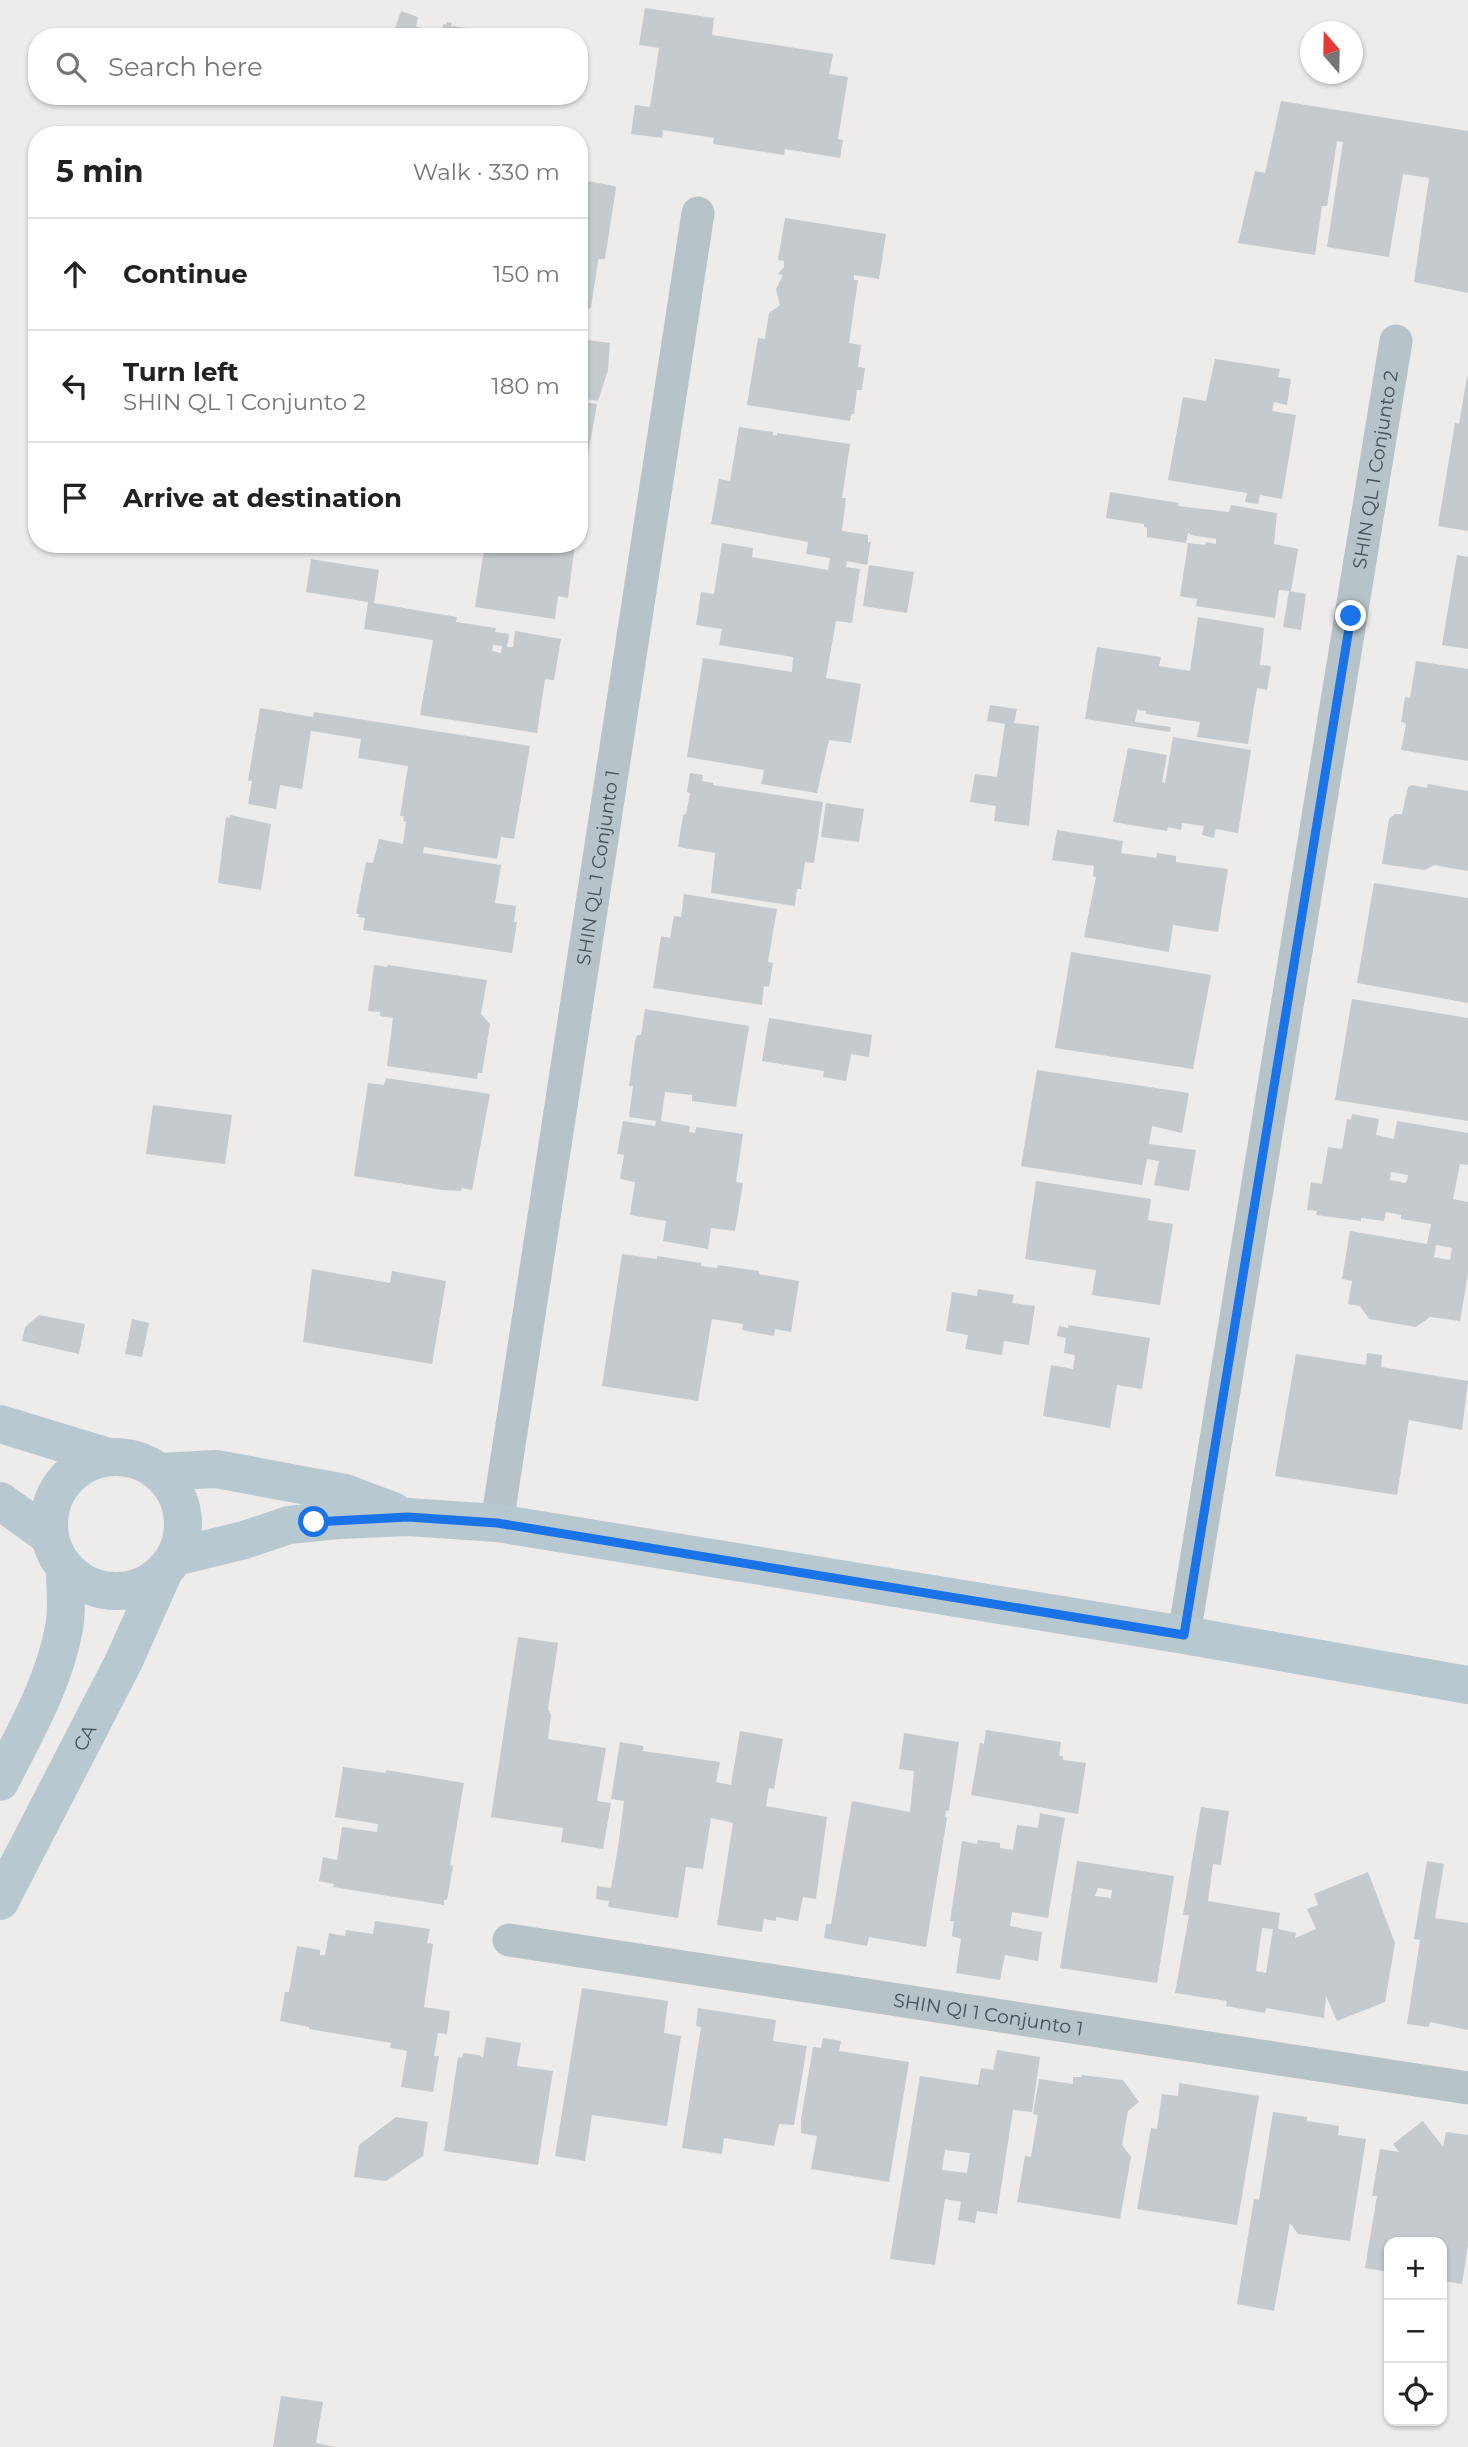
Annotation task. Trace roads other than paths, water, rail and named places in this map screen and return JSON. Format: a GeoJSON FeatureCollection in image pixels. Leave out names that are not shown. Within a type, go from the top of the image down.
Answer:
{"type":"FeatureCollection","features":[{"type":"Feature","properties":{"kind":"street","name":"SHIN QL 1 Conjunto 1"},"geometry":{"type":"LineString","coordinates":[[497,1523],[698,213]]}},
{"type":"Feature","properties":{"kind":"street","name":"SHIN QL 1 Conjunto 2"},"geometry":{"type":"LineString","coordinates":[[1184,1635],[1396,341]]}},
{"type":"Feature","properties":{"kind":"street"},"geometry":{"type":"LineString","coordinates":[[0,1424],[108,1457]]}},
{"type":"Feature","properties":{"kind":"street"},"geometry":{"type":"LineString","coordinates":[[0,1501],[57,1552],[79,1581],[95,1588],[114,1591],[132,1590],[149,1583],[169,1564],[182,1539],[183,1521],[180,1503],[160,1472],[127,1457],[90,1461],[74,1471],[61,1484],[52,1500],[48,1518],[57,1552],[65,1626],[38,1707],[0,1782]]}},
{"type":"Feature","properties":{"kind":"street"},"geometry":{"type":"LineString","coordinates":[[160,1472],[216,1469],[288,1482],[345,1493],[408,1517]]}},
{"type":"Feature","properties":{"kind":"street"},"geometry":{"type":"LineString","coordinates":[[169,1564],[289,1525],[408,1517],[497,1523],[1184,1635],[1468,1685]]}},
{"type":"Feature","properties":{"kind":"street","name":"CA"},"geometry":{"type":"LineString","coordinates":[[0,1901],[124,1661],[169,1564]]}},
{"type":"Feature","properties":{"kind":"street","name":"SHIN QI 1 Conjunto 1"},"geometry":{"type":"LineString","coordinates":[[509,1940],[1468,2088]]}}]}
